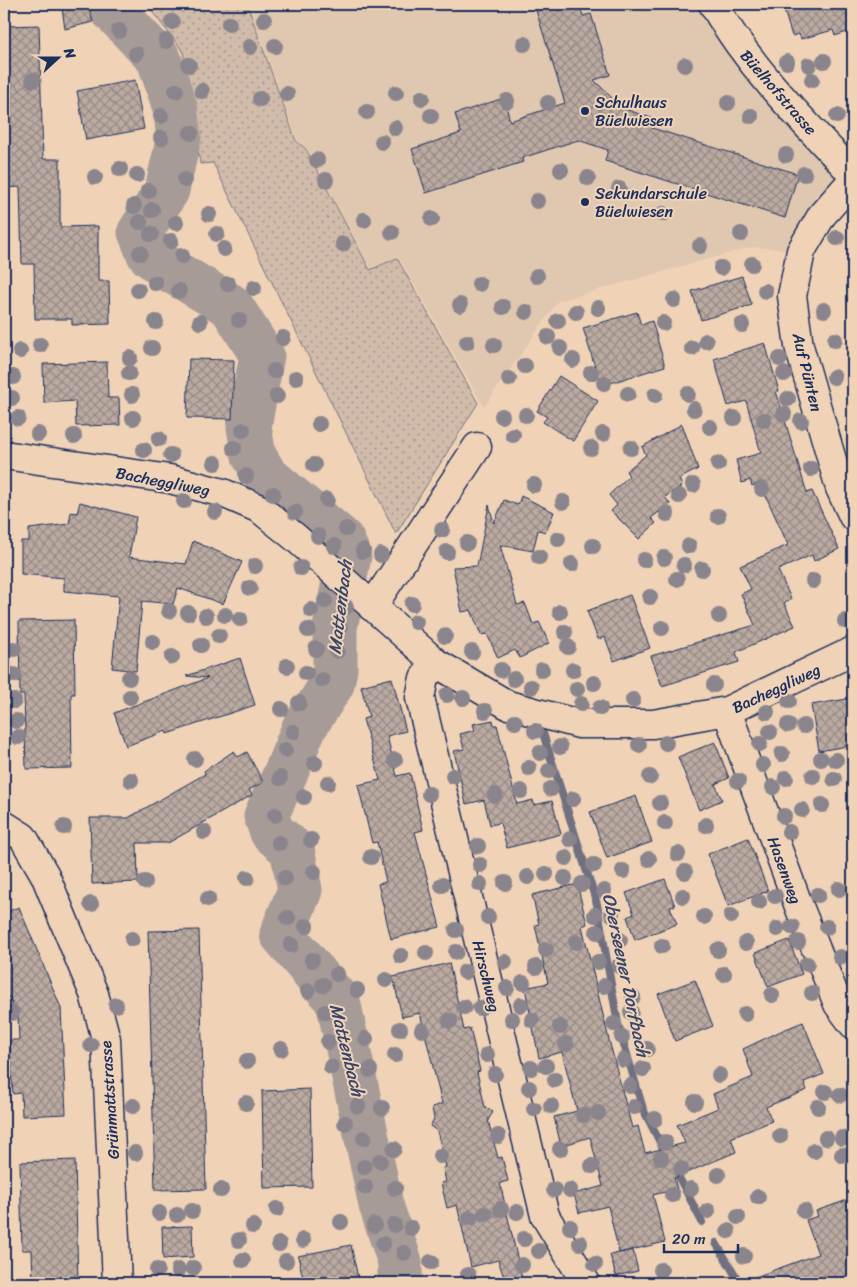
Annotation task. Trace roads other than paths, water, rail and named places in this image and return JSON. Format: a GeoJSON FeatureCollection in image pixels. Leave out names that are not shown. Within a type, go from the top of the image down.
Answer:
{"type":"FeatureCollection","features":[{"type":"Feature","properties":{"kind":"street","name":"Büelhofstrasse"},"geometry":{"type":"LineString","coordinates":[[713,4],[763,78],[853,174]]}},
{"type":"Feature","properties":{"kind":"street","name":"Auf Pünten"},"geometry":{"type":"LineString","coordinates":[[853,180],[822,215],[802,251],[792,296],[799,346],[840,488],[853,516]]}},
{"type":"Feature","properties":{"kind":"street"},"geometry":{"type":"LineString","coordinates":[[372,607],[477,447]]}},
{"type":"Feature","properties":{"kind":"street","name":"Bacheggliweg"},"geometry":{"type":"LineString","coordinates":[[4,454],[170,479],[223,492],[260,509],[296,538],[343,582],[436,663],[508,706],[579,724],[653,724],[727,711],[853,651]]}},
{"type":"Feature","properties":{"kind":"street","name":"Hirschweg"},"geometry":{"type":"LineString","coordinates":[[436,663],[424,678],[420,698],[545,1216],[586,1283]]}},
{"type":"Feature","properties":{"kind":"street","name":"Hasenweg"},"geometry":{"type":"LineString","coordinates":[[727,711],[801,913],[838,1004],[853,1024]]}},
{"type":"Feature","properties":{"kind":"street","name":"Grünmattstrasse"},"geometry":{"type":"LineString","coordinates":[[4,824],[24,837],[45,875],[94,994],[106,1039],[117,1283]]}},
{"type":"Feature","properties":{"kind":"waterway","name":"Mattenbach"},"geometry":{"type":"LineString","coordinates":[[107,4],[159,59],[175,108],[179,137],[167,190],[140,232],[149,254],[165,267],[231,306],[262,355],[249,427],[254,456],[266,476],[342,540],[349,556],[335,628],[335,669],[332,684],[304,728],[266,816],[272,832],[292,849],[300,890],[282,934],[338,1001],[381,1205],[400,1262],[400,1283]]}},
{"type":"Feature","properties":{"kind":"waterway","name":"Oberseener Dorfbach"},"geometry":{"type":"LineString","coordinates":[[541,727],[597,904],[618,1024],[643,1109],[667,1156]]}},
{"type":"Feature","properties":{"kind":"waterway","name":"Oberseener Dorfbach"},"geometry":{"type":"LineString","coordinates":[[674,1168],[702,1222]]}},
{"type":"Feature","properties":{"kind":"waterway","name":"Oberseener Dorfbach"},"geometry":{"type":"LineString","coordinates":[[716,1243],[740,1283]]}},
{"type":"Feature","properties":{"kind":"place","name":"Schulhaus Büelwiesen"},"geometry":{"type":"Point","coordinates":[585,111]}},
{"type":"Feature","properties":{"kind":"place","name":"Sekundarschule Büelwiesen"},"geometry":{"type":"Point","coordinates":[585,202]}}]}
